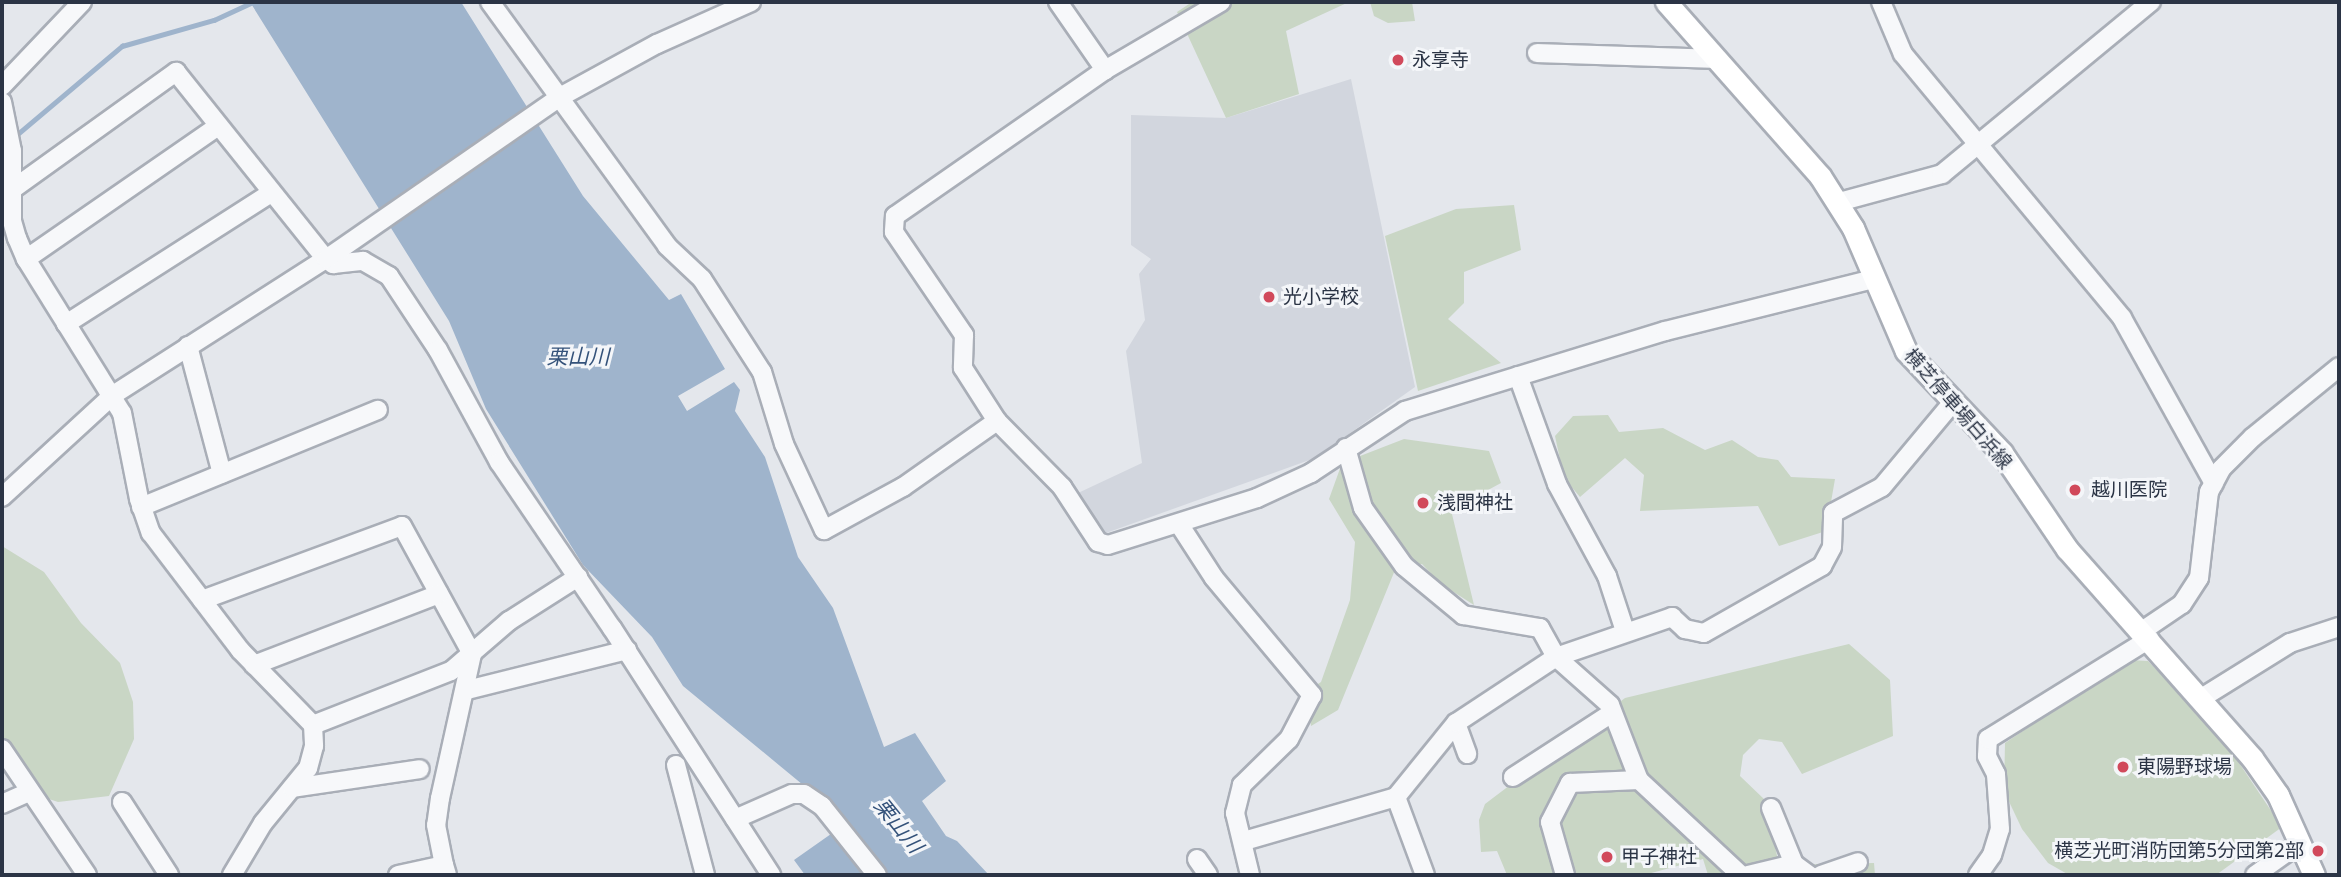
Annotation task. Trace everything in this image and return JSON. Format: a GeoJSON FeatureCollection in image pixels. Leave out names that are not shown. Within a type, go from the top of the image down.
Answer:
{"type":"FeatureCollection","features":[{"type":"Feature","properties":{"kind":"main road","name":"横芝停車場白浜線"},"geometry":{"type":"LineString","coordinates":[[1666,2],[1839,202],[1906,351],[2002,453],[2067,549],[2200,699],[2278,795],[2314,875]]}},
{"type":"Feature","properties":{"kind":"street"},"geometry":{"type":"LineString","coordinates":[[2,86],[82,2]]}},
{"type":"Feature","properties":{"kind":"street"},"geometry":{"type":"LineString","coordinates":[[490,2],[667,246],[702,279],[762,372],[784,444],[824,530],[903,487],[997,421]]}},
{"type":"Feature","properties":{"kind":"street"},"geometry":{"type":"LineString","coordinates":[[2,498],[113,395],[326,259],[560,97],[657,44],[751,2]]}},
{"type":"Feature","properties":{"kind":"street"},"geometry":{"type":"LineString","coordinates":[[1058,2],[1105,70]]}},
{"type":"Feature","properties":{"kind":"street"},"geometry":{"type":"LineString","coordinates":[[1221,2],[1105,70],[895,216],[894,232],[964,335],[963,368],[997,421],[1053,475],[1098,542],[1108,545],[1257,498],[1311,473],[1405,411],[1665,331],[1874,279]]}},
{"type":"Feature","properties":{"kind":"street"},"geometry":{"type":"LineString","coordinates":[[1881,2],[1903,54],[1981,144],[2122,318],[2214,483]]}},
{"type":"Feature","properties":{"kind":"street"},"geometry":{"type":"LineString","coordinates":[[1839,202],[1942,174],[2151,2]]}},
{"type":"Feature","properties":{"kind":"street"},"geometry":{"type":"LineString","coordinates":[[1537,53],[1717,59]]}},
{"type":"Feature","properties":{"kind":"street"},"geometry":{"type":"LineString","coordinates":[[13,189],[176,72],[326,259],[333,264],[363,261],[390,276],[438,350],[499,462],[578,577],[771,875]]}},
{"type":"Feature","properties":{"kind":"street"},"geometry":{"type":"LineString","coordinates":[[2,102],[12,151],[13,189],[7,224],[122,413],[141,507],[151,533],[254,665],[313,725],[314,746],[308,768],[263,823],[232,875]]}},
{"type":"Feature","properties":{"kind":"street"},"geometry":{"type":"LineString","coordinates":[[26,259],[218,126]]}},
{"type":"Feature","properties":{"kind":"street"},"geometry":{"type":"LineString","coordinates":[[66,324],[271,193]]}},
{"type":"Feature","properties":{"kind":"street"},"geometry":{"type":"LineString","coordinates":[[188,346],[222,474]]}},
{"type":"Feature","properties":{"kind":"street"},"geometry":{"type":"LineString","coordinates":[[1978,875],[1992,855],[2000,829],[1996,774],[1987,756],[1987,739],[2145,635],[2182,604],[2199,578],[2214,483],[2221,469],[2253,437],[2339,367]]}},
{"type":"Feature","properties":{"kind":"street"},"geometry":{"type":"LineString","coordinates":[[1518,376],[1557,484],[1607,576],[1625,631]]}},
{"type":"Feature","properties":{"kind":"street"},"geometry":{"type":"LineString","coordinates":[[1244,841],[1396,797],[1456,723],[1556,657],[1672,617],[1685,629],[1704,633],[1822,566],[1832,547],[1833,513],[1882,487],[1953,402]]}},
{"type":"Feature","properties":{"kind":"street"},"geometry":{"type":"LineString","coordinates":[[141,507],[378,410]]}},
{"type":"Feature","properties":{"kind":"street"},"geometry":{"type":"LineString","coordinates":[[1346,448],[1363,508],[1404,566],[1463,615],[1540,628],[1556,657],[1592,685],[1612,713],[1639,780],[1741,875]]}},
{"type":"Feature","properties":{"kind":"street"},"geometry":{"type":"LineString","coordinates":[[1179,524],[1214,578],[1312,695],[1289,739],[1242,785],[1235,813],[1244,841],[1250,875]]}},
{"type":"Feature","properties":{"kind":"street"},"geometry":{"type":"LineString","coordinates":[[202,600],[402,526],[472,654],[467,690],[440,798],[436,825],[446,870],[398,875]]}},
{"type":"Feature","properties":{"kind":"street"},"geometry":{"type":"LineString","coordinates":[[313,725],[451,671],[509,621],[578,577]]}},
{"type":"Feature","properties":{"kind":"street"},"geometry":{"type":"LineString","coordinates":[[254,665],[439,594]]}},
{"type":"Feature","properties":{"kind":"street"},"geometry":{"type":"LineString","coordinates":[[2200,699],[2290,643],[2339,627]]}},
{"type":"Feature","properties":{"kind":"street"},"geometry":{"type":"LineString","coordinates":[[467,690],[626,650]]}},
{"type":"Feature","properties":{"kind":"street"},"geometry":{"type":"LineString","coordinates":[[1513,777],[1612,713]]}},
{"type":"Feature","properties":{"kind":"street"},"geometry":{"type":"LineString","coordinates":[[1456,723],[1467,754]]}},
{"type":"Feature","properties":{"kind":"street"},"geometry":{"type":"LineString","coordinates":[[2,749],[86,875]]}},
{"type":"Feature","properties":{"kind":"street"},"geometry":{"type":"LineString","coordinates":[[676,765],[705,875]]}},
{"type":"Feature","properties":{"kind":"street"},"geometry":{"type":"LineString","coordinates":[[292,788],[419,769]]}},
{"type":"Feature","properties":{"kind":"street"},"geometry":{"type":"LineString","coordinates":[[1565,875],[1549,822],[1570,783],[1639,780]]}},
{"type":"Feature","properties":{"kind":"street"},"geometry":{"type":"LineString","coordinates":[[2,804],[29,792]]}},
{"type":"Feature","properties":{"kind":"street"},"geometry":{"type":"LineString","coordinates":[[735,819],[792,794],[804,794],[822,806],[877,875]]}},
{"type":"Feature","properties":{"kind":"street"},"geometry":{"type":"LineString","coordinates":[[1396,797],[1425,875]]}},
{"type":"Feature","properties":{"kind":"street"},"geometry":{"type":"LineString","coordinates":[[122,802],[169,875]]}},
{"type":"Feature","properties":{"kind":"street"},"geometry":{"type":"LineString","coordinates":[[1772,808],[1794,863],[1809,875]]}},
{"type":"Feature","properties":{"kind":"street"},"geometry":{"type":"LineString","coordinates":[[2255,875],[2300,843]]}},
{"type":"Feature","properties":{"kind":"street"},"geometry":{"type":"LineString","coordinates":[[1197,859],[1208,875]]}},
{"type":"Feature","properties":{"kind":"street"},"geometry":{"type":"LineString","coordinates":[[1821,875],[1858,862]]}},
{"type":"Feature","properties":{"kind":"street"},"geometry":{"type":"LineString","coordinates":[[1748,875],[1794,863]]}},
{"type":"Feature","properties":{"kind":"shaded area","name":"光小学校"},"geometry":{"type":"Polygon","coordinates":[[[1351,79],[1415,387],[1315,458],[1106,533],[1078,493],[1142,463],[1126,351],[1145,320],[1139,274],[1151,259],[1131,245],[1131,115],[1226,118],[1351,79]]]}},
{"type":"Feature","properties":{"kind":"green space"},"geometry":{"type":"Polygon","coordinates":[[[1192,2],[1349,2],[1286,31],[1299,94],[1226,118],[1177,12],[1192,2]]]}},
{"type":"Feature","properties":{"kind":"green space"},"geometry":{"type":"Polygon","coordinates":[[[1370,2],[1412,2],[1415,21],[1388,23],[1374,16],[1370,2]]]}},
{"type":"Feature","properties":{"kind":"green space"},"geometry":{"type":"Polygon","coordinates":[[[1514,205],[1521,250],[1464,272],[1464,303],[1448,319],[1501,363],[1418,391],[1385,236],[1456,209],[1514,205]]]}},
{"type":"Feature","properties":{"kind":"green space"},"geometry":{"type":"Polygon","coordinates":[[[1608,415],[1619,432],[1663,428],[1705,450],[1732,440],[1758,457],[1778,460],[1791,477],[1835,479],[1826,531],[1779,546],[1758,506],[1640,511],[1644,475],[1625,458],[1580,497],[1564,478],[1555,436],[1573,416],[1608,415]]]}},
{"type":"Feature","properties":{"kind":"green space"},"geometry":{"type":"Polygon","coordinates":[[[1404,439],[1489,451],[1501,483],[1451,510],[1474,605],[1441,584],[1422,564],[1395,570],[1338,710],[1311,726],[1307,691],[1321,682],[1350,600],[1355,542],[1329,499],[1342,463],[1404,439]]]}},
{"type":"Feature","properties":{"kind":"green space"},"geometry":{"type":"Polygon","coordinates":[[[2,546],[44,572],[81,623],[120,663],[133,702],[134,739],[109,796],[58,802],[46,798],[2,736],[2,546]]]}},
{"type":"Feature","properties":{"kind":"green space"},"geometry":{"type":"Polygon","coordinates":[[[1849,644],[1890,680],[1893,736],[1802,774],[1782,742],[1759,739],[1743,755],[1740,776],[1765,800],[1779,865],[1874,863],[1875,875],[1708,875],[1703,859],[1644,875],[1507,875],[1497,851],[1481,852],[1479,820],[1485,804],[1625,698],[1849,644]]]}},
{"type":"Feature","properties":{"kind":"green space","name":"東陽野球場"},"geometry":{"type":"Polygon","coordinates":[[[2129,660],[2148,661],[2223,739],[2282,827],[2216,875],[2069,875],[2048,863],[2022,829],[2004,791],[2005,743],[2129,660]]]}},
{"type":"Feature","properties":{"kind":"water","name":"栗山川"},"geometry":{"type":"Polygon","coordinates":[[[250,2],[461,2],[583,196],[669,300],[681,294],[725,369],[678,396],[687,411],[734,382],[740,390],[735,411],[765,457],[798,557],[833,608],[884,747],[915,733],[946,781],[922,801],[946,836],[957,841],[989,875],[805,875],[794,860],[848,822],[683,686],[652,637],[583,565],[486,409],[449,321],[250,2]]]}},
{"type":"Feature","properties":{"kind":"waterway"},"geometry":{"type":"LineString","coordinates":[[13,138],[122,46],[214,20],[253,2]]}},
{"type":"Feature","properties":{"kind":"place","name":"永享寺"},"geometry":{"type":"Point","coordinates":[1398,60]}},
{"type":"Feature","properties":{"kind":"place","name":"光小学校"},"geometry":{"type":"Point","coordinates":[1269,297]}},
{"type":"Feature","properties":{"kind":"place","name":"越川医院"},"geometry":{"type":"Point","coordinates":[2075,490]}},
{"type":"Feature","properties":{"kind":"place","name":"浅間神社"},"geometry":{"type":"Point","coordinates":[1423,503]}},
{"type":"Feature","properties":{"kind":"place","name":"東陽野球場"},"geometry":{"type":"Point","coordinates":[2123,767]}},
{"type":"Feature","properties":{"kind":"place","name":"横芝光町消防団第5分団第2部"},"geometry":{"type":"Point","coordinates":[2318,851]}},
{"type":"Feature","properties":{"kind":"place","name":"甲子神社"},"geometry":{"type":"Point","coordinates":[1607,857]}}]}
